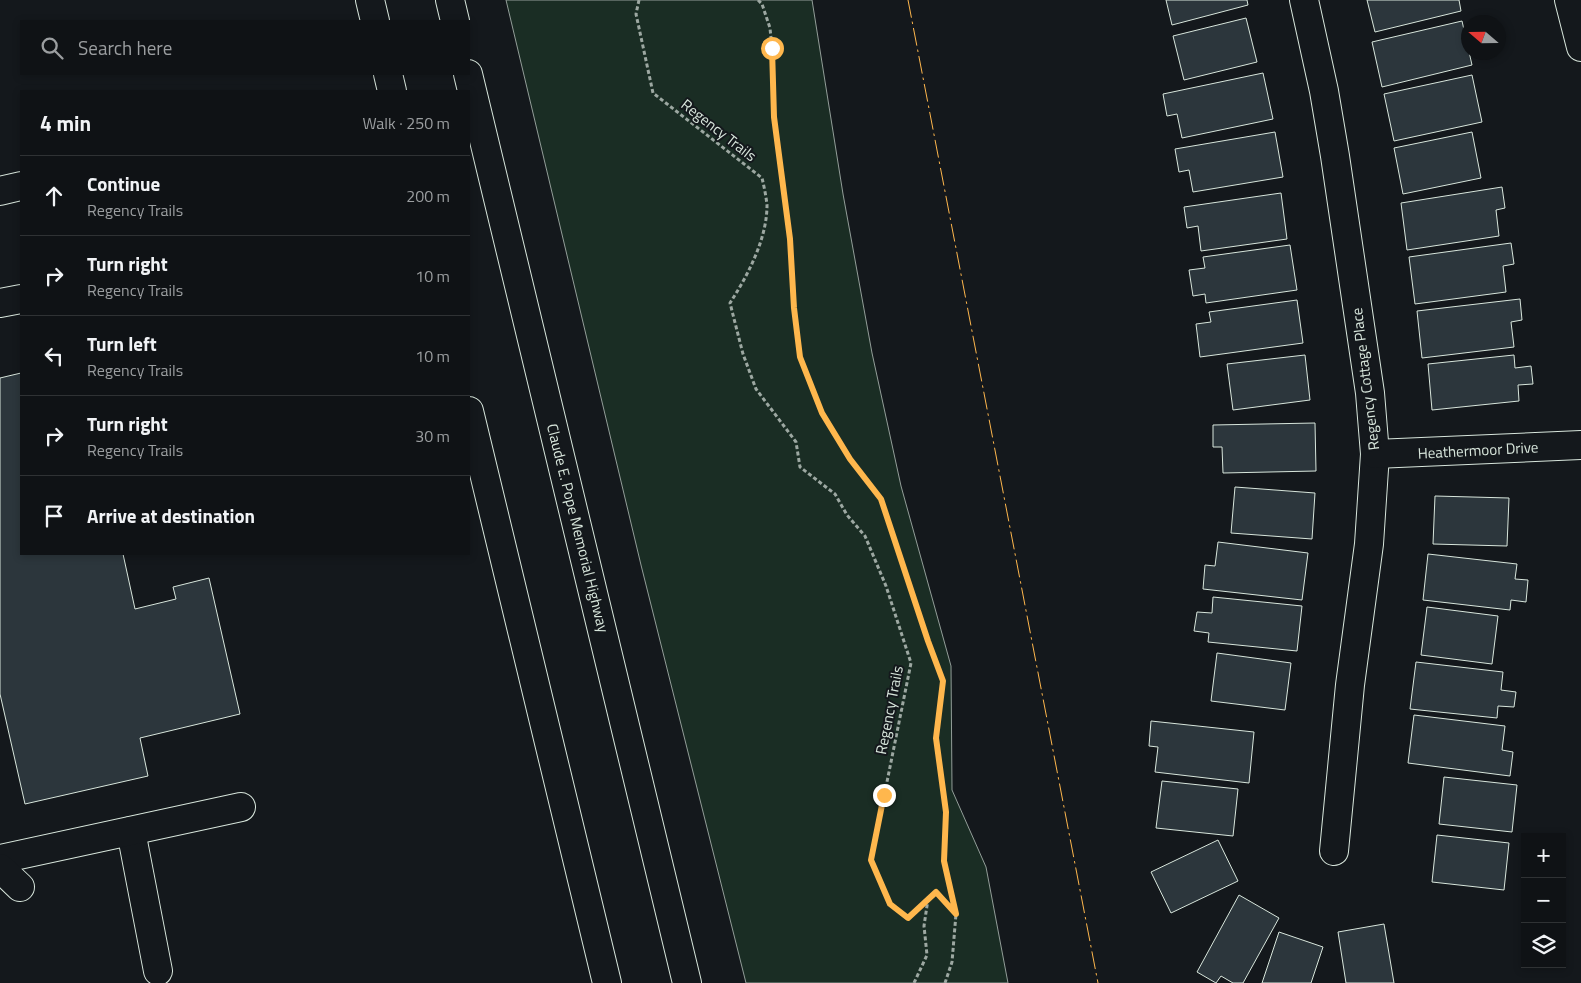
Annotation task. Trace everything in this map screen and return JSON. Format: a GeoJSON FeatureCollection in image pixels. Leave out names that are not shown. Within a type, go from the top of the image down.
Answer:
{"type":"FeatureCollection","features":[{"type":"Feature","properties":{"kind":"main road"},"geometry":{"type":"LineString","coordinates":[[370,0],[375,20]]}},
{"type":"Feature","properties":{"kind":"main road"},"geometry":{"type":"LineString","coordinates":[[450,0],[455,20]]}},
{"type":"Feature","properties":{"kind":"main road","name":"Regency Cottage Place"},"geometry":{"type":"LineString","coordinates":[[1304,0],[1324,91],[1335,156],[1370,393],[1375,454],[1369,544],[1348,704],[1334,851]]}},
{"type":"Feature","properties":{"kind":"main road"},"geometry":{"type":"LineString","coordinates":[[1569,0],[1581,46]]}},
{"type":"Feature","properties":{"kind":"main road"},"geometry":{"type":"LineString","coordinates":[[388,75],[392,90]]}},
{"type":"Feature","properties":{"kind":"main road","name":"Claude E. Pope Memorial Highway"},"geometry":{"type":"LineString","coordinates":[[468,75],[687,983]]}},
{"type":"Feature","properties":{"kind":"main road"},"geometry":{"type":"LineString","coordinates":[[0,191],[20,186]]}},
{"type":"Feature","properties":{"kind":"main road"},"geometry":{"type":"LineString","coordinates":[[0,303],[20,299]]}},
{"type":"Feature","properties":{"kind":"main road"},"geometry":{"type":"LineString","coordinates":[[470,415],[607,983]]}},
{"type":"Feature","properties":{"kind":"main road","name":"Heathermoor Drive"},"geometry":{"type":"LineString","coordinates":[[1375,454],[1581,445]]}},
{"type":"Feature","properties":{"kind":"main road"},"geometry":{"type":"LineString","coordinates":[[0,859],[241,807]]}},
{"type":"Feature","properties":{"kind":"main road"},"geometry":{"type":"LineString","coordinates":[[131,831],[158,971]]}},
{"type":"Feature","properties":{"kind":"main road"},"geometry":{"type":"LineString","coordinates":[[0,868],[20,887]]}},
{"type":"Feature","properties":{"kind":"path","name":"Regency Trails"},"geometry":{"type":"LineString","coordinates":[[639,0],[636,14],[653,93],[762,178],[767,206],[759,248],[746,278],[730,303],[743,354],[756,389],[796,442],[800,467],[835,494],[847,515],[865,536],[886,586],[911,663],[871,860],[890,904],[908,918],[928,899]]}},
{"type":"Feature","properties":{"kind":"path","name":"Regency Trails"},"geometry":{"type":"LineString","coordinates":[[758,0],[762,4],[770,28],[774,117],[790,239],[794,308],[800,357],[822,413],[850,459],[881,499],[943,681],[936,738],[946,812],[944,861],[956,914],[952,962],[945,983]]}},
{"type":"Feature","properties":{"kind":"path"},"geometry":{"type":"LineString","coordinates":[[914,983],[927,955],[924,926],[928,899],[936,892],[956,914]]}},
{"type":"Feature","properties":{"kind":"green space"},"geometry":{"type":"Polygon","coordinates":[[[506,0],[812,0],[843,194],[872,353],[901,486],[951,666],[952,790],[986,867],[1008,983],[746,983],[641,565],[506,0]]]}},
{"type":"Feature","properties":{"kind":"building"},"geometry":{"type":"Polygon","coordinates":[[[1166,0],[1247,0],[1248,5],[1172,25],[1166,0]]]}},
{"type":"Feature","properties":{"kind":"building"},"geometry":{"type":"Polygon","coordinates":[[[1367,0],[1459,0],[1461,11],[1375,32],[1367,0]]]}},
{"type":"Feature","properties":{"kind":"building"},"geometry":{"type":"Polygon","coordinates":[[[1246,18],[1257,62],[1184,80],[1173,36],[1246,18]]]}},
{"type":"Feature","properties":{"kind":"building"},"geometry":{"type":"Polygon","coordinates":[[[1461,21],[1461,60],[1471,60],[1472,65],[1382,87],[1372,42],[1461,21]]]}},
{"type":"Feature","properties":{"kind":"building"},"geometry":{"type":"Polygon","coordinates":[[[1263,73],[1273,119],[1182,138],[1177,114],[1167,116],[1163,94],[1263,73]]]}},
{"type":"Feature","properties":{"kind":"building"},"geometry":{"type":"Polygon","coordinates":[[[1472,75],[1482,122],[1394,141],[1384,94],[1472,75]]]}},
{"type":"Feature","properties":{"kind":"building"},"geometry":{"type":"Polygon","coordinates":[[[1275,132],[1283,177],[1193,192],[1189,170],[1179,172],[1175,149],[1275,132]]]}},
{"type":"Feature","properties":{"kind":"building"},"geometry":{"type":"Polygon","coordinates":[[[1472,132],[1481,178],[1403,194],[1394,148],[1472,132]]]}},
{"type":"Feature","properties":{"kind":"building"},"geometry":{"type":"Polygon","coordinates":[[[1502,187],[1505,208],[1496,210],[1499,236],[1407,250],[1401,203],[1502,187]]]}},
{"type":"Feature","properties":{"kind":"building"},"geometry":{"type":"Polygon","coordinates":[[[1281,193],[1287,239],[1201,251],[1198,226],[1187,228],[1184,207],[1281,193]]]}},
{"type":"Feature","properties":{"kind":"building"},"geometry":{"type":"Polygon","coordinates":[[[1511,243],[1514,264],[1503,266],[1506,292],[1415,304],[1409,257],[1511,243]]]}},
{"type":"Feature","properties":{"kind":"building"},"geometry":{"type":"Polygon","coordinates":[[[1290,245],[1297,290],[1206,303],[1205,294],[1193,296],[1189,270],[1205,268],[1203,257],[1290,245]]]}},
{"type":"Feature","properties":{"kind":"building"},"geometry":{"type":"Polygon","coordinates":[[[1520,299],[1522,320],[1511,322],[1514,347],[1422,358],[1417,311],[1520,299]]]}},
{"type":"Feature","properties":{"kind":"building"},"geometry":{"type":"Polygon","coordinates":[[[1297,300],[1303,343],[1200,357],[1196,324],[1211,322],[1209,312],[1297,300]]]}},
{"type":"Feature","properties":{"kind":"building"},"geometry":{"type":"Polygon","coordinates":[[[1305,355],[1310,400],[1233,410],[1227,364],[1305,355]]]}},
{"type":"Feature","properties":{"kind":"building"},"geometry":{"type":"Polygon","coordinates":[[[1514,355],[1515,368],[1531,366],[1533,384],[1518,385],[1519,401],[1432,410],[1428,364],[1514,355]]]}},
{"type":"Feature","properties":{"kind":"building"},"geometry":{"type":"Polygon","coordinates":[[[20,373],[20,555],[123,555],[135,609],[176,599],[173,587],[209,578],[240,714],[140,738],[148,776],[25,804],[0,694],[0,378],[20,373]]]}},
{"type":"Feature","properties":{"kind":"building"},"geometry":{"type":"Polygon","coordinates":[[[1315,423],[1316,471],[1223,473],[1222,447],[1213,447],[1213,425],[1315,423]]]}},
{"type":"Feature","properties":{"kind":"building"},"geometry":{"type":"Polygon","coordinates":[[[1235,487],[1315,493],[1312,539],[1231,533],[1235,487]]]}},
{"type":"Feature","properties":{"kind":"building"},"geometry":{"type":"Polygon","coordinates":[[[1435,496],[1509,498],[1507,546],[1433,544],[1435,496]]]}},
{"type":"Feature","properties":{"kind":"building"},"geometry":{"type":"Polygon","coordinates":[[[1218,542],[1308,553],[1302,600],[1203,589],[1205,565],[1215,566],[1218,542]]]}},
{"type":"Feature","properties":{"kind":"building"},"geometry":{"type":"Polygon","coordinates":[[[1428,554],[1517,564],[1515,579],[1528,580],[1526,602],[1511,600],[1510,610],[1423,600],[1428,554]]]}},
{"type":"Feature","properties":{"kind":"building"},"geometry":{"type":"Polygon","coordinates":[[[1213,597],[1302,606],[1297,651],[1208,642],[1209,633],[1194,631],[1197,612],[1212,613],[1213,597]]]}},
{"type":"Feature","properties":{"kind":"building"},"geometry":{"type":"Polygon","coordinates":[[[1427,607],[1498,616],[1492,664],[1421,655],[1427,607]]]}},
{"type":"Feature","properties":{"kind":"building"},"geometry":{"type":"Polygon","coordinates":[[[1217,653],[1291,663],[1285,710],[1211,701],[1217,653]]]}},
{"type":"Feature","properties":{"kind":"building"},"geometry":{"type":"Polygon","coordinates":[[[1416,662],[1503,672],[1501,690],[1516,692],[1514,707],[1498,706],[1497,718],[1410,709],[1416,662]]]}},
{"type":"Feature","properties":{"kind":"building"},"geometry":{"type":"Polygon","coordinates":[[[1414,715],[1505,726],[1502,750],[1513,752],[1510,776],[1408,763],[1414,715]]]}},
{"type":"Feature","properties":{"kind":"building"},"geometry":{"type":"Polygon","coordinates":[[[1151,721],[1254,732],[1249,783],[1155,772],[1158,747],[1149,746],[1151,721]]]}},
{"type":"Feature","properties":{"kind":"building"},"geometry":{"type":"Polygon","coordinates":[[[1444,777],[1517,785],[1512,832],[1439,824],[1444,777]]]}},
{"type":"Feature","properties":{"kind":"building"},"geometry":{"type":"Polygon","coordinates":[[[1162,781],[1238,789],[1233,836],[1156,828],[1162,781]]]}},
{"type":"Feature","properties":{"kind":"building"},"geometry":{"type":"Polygon","coordinates":[[[1437,835],[1509,843],[1504,890],[1432,882],[1437,835]]]}},
{"type":"Feature","properties":{"kind":"building"},"geometry":{"type":"Polygon","coordinates":[[[1218,840],[1238,881],[1171,913],[1151,872],[1218,840]]]}},
{"type":"Feature","properties":{"kind":"building"},"geometry":{"type":"Polygon","coordinates":[[[1239,895],[1279,918],[1243,983],[1233,983],[1221,976],[1216,983],[1197,972],[1239,895]]]}},
{"type":"Feature","properties":{"kind":"building"},"geometry":{"type":"Polygon","coordinates":[[[1384,924],[1394,983],[1346,983],[1338,932],[1384,924]]]}},
{"type":"Feature","properties":{"kind":"building"},"geometry":{"type":"Polygon","coordinates":[[[1279,932],[1323,947],[1311,983],[1262,983],[1279,932]]]}},
{"type":"Feature","properties":{"kind":"power"},"geometry":{"type":"LineString","coordinates":[[908,0],[1098,983]]}},
{"type":"Feature","properties":{"kind":"route"},"geometry":{"type":"LineString","coordinates":[[772,48],[774,117],[790,239],[794,308],[800,357],[822,413],[850,459],[881,499],[943,681],[936,738],[946,812],[944,861],[956,914],[936,892],[908,918],[890,904],[871,860],[884,795]]}}]}
